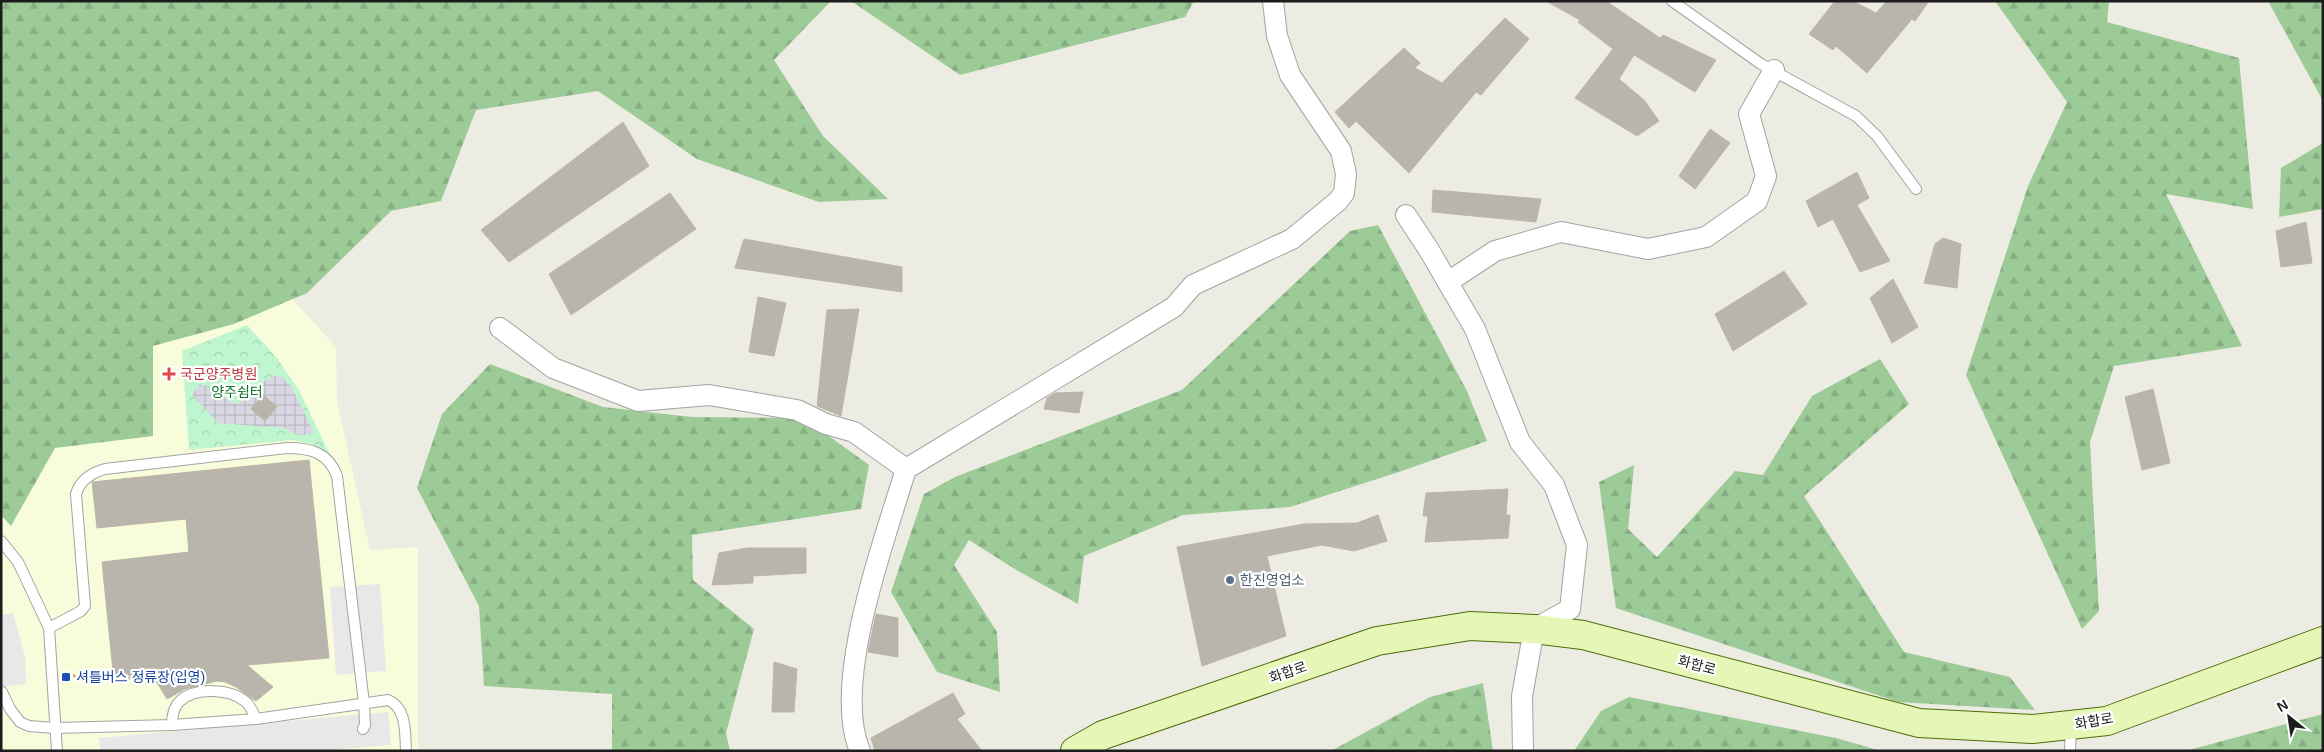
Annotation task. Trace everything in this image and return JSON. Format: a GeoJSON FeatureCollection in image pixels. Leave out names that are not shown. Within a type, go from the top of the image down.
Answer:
{"type":"FeatureCollection","features":[{"type":"Feature","properties":{"kind":"main road","name":"화합로"},"geometry":{"type":"LineString","coordinates":[[1075,751],[1103,735],[1377,641],[1470,626],[1534,628],[1583,635],[1919,723],[2032,729],[2070,738],[2106,721],[2323,641]]}},
{"type":"Feature","properties":{"kind":"street"},"geometry":{"type":"LineString","coordinates":[[860,751],[853,735],[852,696],[862,615],[906,468],[1152,321],[1174,307],[1193,286],[1292,239],[1338,201],[1344,193],[1346,174],[1341,151],[1290,75],[1277,36],[1273,1]]}},
{"type":"Feature","properties":{"kind":"street"},"geometry":{"type":"LineString","coordinates":[[1448,282],[1495,251],[1561,232],[1648,249],[1706,237],[1757,202],[1766,176],[1749,114],[1774,70]]}},
{"type":"Feature","properties":{"kind":"street"},"geometry":{"type":"LineString","coordinates":[[1406,215],[1475,329],[1520,442],[1554,485],[1577,545],[1570,609],[1534,628],[1522,696],[1523,751]]}},
{"type":"Feature","properties":{"kind":"street"},"geometry":{"type":"LineString","coordinates":[[500,328],[553,368],[638,402],[709,395],[797,410],[826,424],[854,432],[906,468]]}},
{"type":"Feature","properties":{"kind":"lane"},"geometry":{"type":"LineString","coordinates":[[1672,1],[1761,64],[1856,116],[1877,136],[1916,189]]}},
{"type":"Feature","properties":{"kind":"lane"},"geometry":{"type":"LineString","coordinates":[[49,628],[81,611],[85,606],[76,494],[80,484],[89,475],[105,469],[287,448],[316,452],[330,463],[336,476],[364,703],[365,725],[363,729]]}},
{"type":"Feature","properties":{"kind":"lane"},"geometry":{"type":"LineString","coordinates":[[1,540],[18,562],[49,628],[57,751]]}},
{"type":"Feature","properties":{"kind":"lane"},"geometry":{"type":"LineString","coordinates":[[172,724],[175,709],[183,699],[194,694],[216,691],[227,692],[246,702],[256,719]]}},
{"type":"Feature","properties":{"kind":"lane"},"geometry":{"type":"LineString","coordinates":[[2,692],[10,709],[20,722],[30,726],[55,728],[256,719],[388,700],[397,705],[404,727],[406,751]]}},
{"type":"Feature","properties":{"kind":"path"},"geometry":{"type":"LineString","coordinates":[[73,676],[113,672]]}},
{"type":"Feature","properties":{"kind":"shaded area","name":"국군양주병원"},"geometry":{"type":"Polygon","coordinates":[[[1,1],[238,239],[336,347],[337,401],[370,550],[418,547],[418,751],[1,751],[1,1]]]}},
{"type":"Feature","properties":{"kind":"shaded area"},"geometry":{"type":"Polygon","coordinates":[[[274,376],[281,376],[291,386],[314,433],[299,435],[284,428],[218,423],[192,394],[200,384],[236,404],[264,381],[274,376]]]}},
{"type":"Feature","properties":{"kind":"shaded area"},"geometry":{"type":"Polygon","coordinates":[[[380,584],[386,671],[336,675],[330,587],[380,584]]]}},
{"type":"Feature","properties":{"kind":"shaded area"},"geometry":{"type":"Polygon","coordinates":[[[13,613],[25,657],[26,684],[1,687],[1,615],[13,613]]]}},
{"type":"Feature","properties":{"kind":"shaded area"},"geometry":{"type":"Polygon","coordinates":[[[388,712],[391,745],[317,751],[100,751],[99,738],[388,712]]]}},
{"type":"Feature","properties":{"kind":"green space"},"geometry":{"type":"Polygon","coordinates":[[[1,1],[831,1],[774,60],[823,136],[888,199],[819,202],[697,159],[598,91],[476,110],[441,201],[391,211],[307,293],[234,324],[153,346],[153,436],[55,448],[11,526],[1,515],[1,1]]]}},
{"type":"Feature","properties":{"kind":"green space"},"geometry":{"type":"Polygon","coordinates":[[[851,1],[1194,1],[1185,17],[960,75],[851,1]]]}},
{"type":"Feature","properties":{"kind":"green space"},"geometry":{"type":"Polygon","coordinates":[[[1995,1],[2109,1],[2107,22],[2239,58],[2253,209],[2166,194],[2242,346],[2114,366],[2090,442],[2099,611],[2082,629],[1966,375],[2028,186],[2067,102],[1995,1]]]}},
{"type":"Feature","properties":{"kind":"green space"},"geometry":{"type":"Polygon","coordinates":[[[2268,1],[2323,1],[2323,101],[2268,1]]]}},
{"type":"Feature","properties":{"kind":"green space"},"geometry":{"type":"Polygon","coordinates":[[[2323,143],[2323,209],[2279,217],[2281,168],[2323,143]]]}},
{"type":"Feature","properties":{"kind":"green space"},"geometry":{"type":"Polygon","coordinates":[[[1378,225],[1467,391],[1487,441],[1290,507],[1183,515],[1084,556],[1078,604],[1018,571],[969,540],[954,565],[997,632],[1000,692],[937,672],[891,592],[924,494],[955,477],[1182,390],[1350,231],[1378,225]]]}},
{"type":"Feature","properties":{"kind":"green space","name":"양주쉼터"},"geometry":{"type":"Polygon","coordinates":[[[247,325],[277,358],[299,390],[330,455],[311,444],[292,440],[189,450],[182,351],[247,325]]]}},
{"type":"Feature","properties":{"kind":"green space"},"geometry":{"type":"Polygon","coordinates":[[[1880,359],[1909,404],[1804,496],[1904,652],[2010,677],[2035,710],[1898,702],[1616,608],[1599,482],[1634,465],[1628,529],[1657,557],[1735,471],[1763,475],[1812,396],[1880,359]]]}},
{"type":"Feature","properties":{"kind":"green space"},"geometry":{"type":"Polygon","coordinates":[[[490,364],[603,407],[692,417],[804,418],[869,465],[861,509],[692,535],[693,580],[754,629],[726,733],[730,751],[612,751],[612,694],[484,686],[479,606],[417,488],[442,414],[490,364]]]}},
{"type":"Feature","properties":{"kind":"green space"},"geometry":{"type":"Polygon","coordinates":[[[1483,683],[1493,751],[1331,751],[1430,697],[1483,683]]]}},
{"type":"Feature","properties":{"kind":"green space"},"geometry":{"type":"Polygon","coordinates":[[[1629,697],[1836,738],[1881,751],[1574,751],[1601,711],[1629,697]]]}},
{"type":"Feature","properties":{"kind":"green space"},"geometry":{"type":"Polygon","coordinates":[[[2323,714],[2323,751],[2185,751],[2323,714]]]}},
{"type":"Feature","properties":{"kind":"building"},"geometry":{"type":"Polygon","coordinates":[[[1546,1],[1606,1],[1660,38],[1663,35],[1716,60],[1695,92],[1634,55],[1619,79],[1644,100],[1659,121],[1637,136],[1575,98],[1613,49],[1578,22],[1580,20],[1546,1]]]}},
{"type":"Feature","properties":{"kind":"building"},"geometry":{"type":"Polygon","coordinates":[[[1835,1],[1853,1],[1876,13],[1887,1],[1929,1],[1915,21],[1912,19],[1867,73],[1836,46],[1833,50],[1809,34],[1835,1]]]}},
{"type":"Feature","properties":{"kind":"building"},"geometry":{"type":"Polygon","coordinates":[[[1505,18],[1529,39],[1481,95],[1476,92],[1409,173],[1356,121],[1349,128],[1335,112],[1404,48],[1420,63],[1415,68],[1442,83],[1505,18]]]}},
{"type":"Feature","properties":{"kind":"building"},"geometry":{"type":"Polygon","coordinates":[[[623,122],[649,166],[509,262],[481,230],[623,122]]]}},
{"type":"Feature","properties":{"kind":"building"},"geometry":{"type":"Polygon","coordinates":[[[1710,129],[1730,143],[1695,189],[1679,176],[1710,129]]]}},
{"type":"Feature","properties":{"kind":"building"},"geometry":{"type":"Polygon","coordinates":[[[1857,172],[1869,198],[1857,205],[1890,261],[1860,272],[1833,219],[1818,227],[1806,201],[1857,172]]]}},
{"type":"Feature","properties":{"kind":"building"},"geometry":{"type":"Polygon","coordinates":[[[1433,190],[1541,199],[1536,222],[1432,212],[1433,190]]]}},
{"type":"Feature","properties":{"kind":"building"},"geometry":{"type":"Polygon","coordinates":[[[670,193],[696,229],[571,315],[549,274],[670,193]]]}},
{"type":"Feature","properties":{"kind":"building"},"geometry":{"type":"Polygon","coordinates":[[[2306,222],[2312,263],[2281,267],[2276,231],[2306,222]]]}},
{"type":"Feature","properties":{"kind":"building"},"geometry":{"type":"Polygon","coordinates":[[[1943,238],[1961,244],[1957,288],[1924,283],[1935,244],[1943,238]]]}},
{"type":"Feature","properties":{"kind":"building"},"geometry":{"type":"Polygon","coordinates":[[[744,239],[902,267],[902,292],[735,268],[744,239]]]}},
{"type":"Feature","properties":{"kind":"building"},"geometry":{"type":"Polygon","coordinates":[[[1784,271],[1807,304],[1733,351],[1715,314],[1784,271]]]}},
{"type":"Feature","properties":{"kind":"building"},"geometry":{"type":"Polygon","coordinates":[[[1893,279],[1918,327],[1892,343],[1870,298],[1893,279]]]}},
{"type":"Feature","properties":{"kind":"building"},"geometry":{"type":"Polygon","coordinates":[[[758,297],[786,303],[774,356],[749,352],[758,297]]]}},
{"type":"Feature","properties":{"kind":"building"},"geometry":{"type":"Polygon","coordinates":[[[859,309],[841,416],[817,406],[827,310],[859,309]]]}},
{"type":"Feature","properties":{"kind":"building"},"geometry":{"type":"Polygon","coordinates":[[[2153,389],[2170,463],[2142,470],[2125,397],[2153,389]]]}},
{"type":"Feature","properties":{"kind":"building"},"geometry":{"type":"Polygon","coordinates":[[[1083,392],[1079,413],[1044,409],[1047,398],[1055,393],[1083,392]]]}},
{"type":"Feature","properties":{"kind":"building"},"geometry":{"type":"Polygon","coordinates":[[[263,395],[277,407],[265,421],[251,409],[263,395]]]}},
{"type":"Feature","properties":{"kind":"building"},"geometry":{"type":"Polygon","coordinates":[[[309,460],[329,658],[247,665],[273,687],[256,701],[225,682],[217,681],[185,689],[167,699],[153,676],[114,681],[102,562],[189,552],[186,519],[97,528],[92,482],[309,460]]]}},
{"type":"Feature","properties":{"kind":"building"},"geometry":{"type":"Polygon","coordinates":[[[1508,489],[1506,515],[1510,515],[1508,538],[1425,542],[1428,516],[1423,516],[1426,493],[1508,489]]]}},
{"type":"Feature","properties":{"kind":"building"},"geometry":{"type":"Polygon","coordinates":[[[1378,515],[1387,541],[1354,551],[1322,545],[1267,556],[1286,636],[1202,666],[1177,547],[1304,524],[1357,523],[1378,515]]]}},
{"type":"Feature","properties":{"kind":"building"},"geometry":{"type":"Polygon","coordinates":[[[747,548],[806,548],[806,573],[753,576],[753,583],[712,585],[719,553],[747,548]]]}},
{"type":"Feature","properties":{"kind":"building"},"geometry":{"type":"Polygon","coordinates":[[[876,614],[898,618],[898,657],[868,652],[876,614]]]}},
{"type":"Feature","properties":{"kind":"building"},"geometry":{"type":"Polygon","coordinates":[[[774,662],[797,669],[794,712],[772,712],[774,662]]]}},
{"type":"Feature","properties":{"kind":"building"},"geometry":{"type":"Polygon","coordinates":[[[953,693],[965,714],[957,719],[982,751],[875,751],[871,738],[953,693]]]}},
{"type":"Feature","properties":{"kind":"place","name":"국군양주병원"},"geometry":{"type":"Point","coordinates":[169,374]}},
{"type":"Feature","properties":{"kind":"place","name":"한진영업소"},"geometry":{"type":"Point","coordinates":[1230,580]}},
{"type":"Feature","properties":{"kind":"place","name":"셔틀버스 정류장(입영)"},"geometry":{"type":"Point","coordinates":[66,677]}}]}
